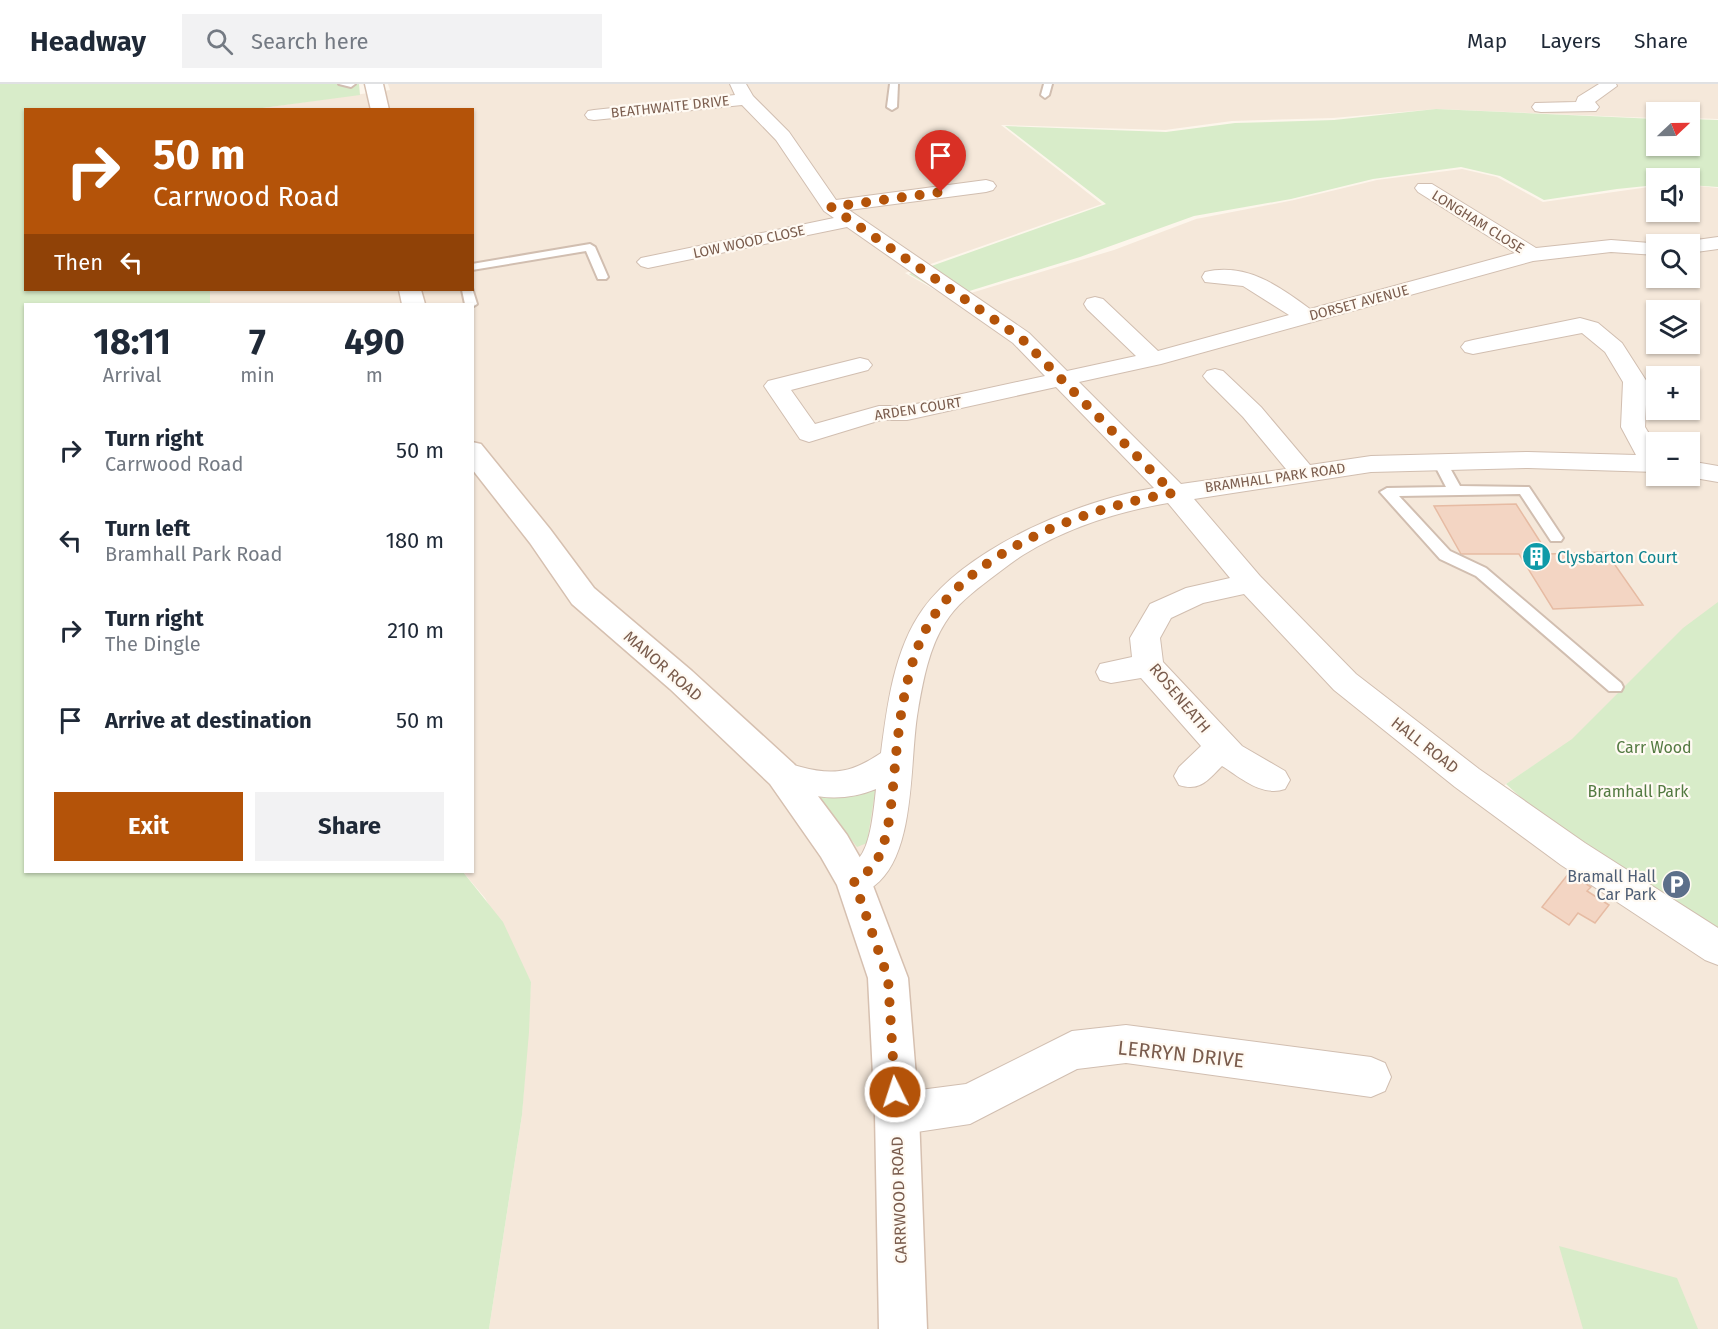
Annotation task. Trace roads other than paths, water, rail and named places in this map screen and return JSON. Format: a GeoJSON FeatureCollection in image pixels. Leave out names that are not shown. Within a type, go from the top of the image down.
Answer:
{"type":"FeatureCollection","features":[{"type":"Feature","properties":{"kind":"street"},"geometry":{"type":"LineString","coordinates":[[374,84],[380,108]]}},
{"type":"Feature","properties":{"kind":"street"},"geometry":{"type":"LineString","coordinates":[[1541,107],[1590,107],[1584,101],[1609,86],[1607,84]]}},
{"type":"Feature","properties":{"kind":"street"},"geometry":{"type":"LineString","coordinates":[[742,92],[783,136],[831,207],[1021,338],[1173,493]]}},
{"type":"Feature","properties":{"kind":"street","name":"BEATHWAITE DRIVE"},"geometry":{"type":"LineString","coordinates":[[594,116],[742,92]]}},
{"type":"Feature","properties":{"kind":"street"},"geometry":{"type":"LineString","coordinates":[[831,207],[986,186]]}},
{"type":"Feature","properties":{"kind":"street","name":"LONGHAM CLOSE"},"geometry":{"type":"LineString","coordinates":[[1425,188],[1532,255]]}},
{"type":"Feature","properties":{"kind":"street","name":"LOW WOOD CLOSE"},"geometry":{"type":"LineString","coordinates":[[648,262],[849,221]]}},
{"type":"Feature","properties":{"kind":"street"},"geometry":{"type":"LineString","coordinates":[[1700,245],[1718,243]]}},
{"type":"Feature","properties":{"kind":"street","name":"DORSET AVENUE"},"geometry":{"type":"LineString","coordinates":[[1064,380],[1153,359],[1532,255],[1611,246],[1646,248]]}},
{"type":"Feature","properties":{"kind":"street"},"geometry":{"type":"LineString","coordinates":[[1213,276],[1225,274],[1260,284],[1307,316]]}},
{"type":"Feature","properties":{"kind":"street"},"geometry":{"type":"LineString","coordinates":[[1095,304],[1153,359]]}},
{"type":"Feature","properties":{"kind":"street"},"geometry":{"type":"LineString","coordinates":[[1473,347],[1580,325],[1590,328],[1614,348],[1635,382],[1633,427],[1646,449]]}},
{"type":"Feature","properties":{"kind":"street","name":"ARDEN COURT"},"geometry":{"type":"LineString","coordinates":[[860,364],[776,386],[808,434],[879,413],[907,413],[1064,380]]}},
{"type":"Feature","properties":{"kind":"street"},"geometry":{"type":"LineString","coordinates":[[1215,376],[1252,412],[1304,474]]}},
{"type":"Feature","properties":{"kind":"street","name":"MANOR ROAD"},"geometry":{"type":"LineString","coordinates":[[474,453],[540,536],[583,596],[681,680],[782,774],[834,846],[854,881]]}},
{"type":"Feature","properties":{"kind":"street","name":"BRAMHALL PARK ROAD"},"geometry":{"type":"LineString","coordinates":[[1173,493],[1371,464],[1528,460],[1646,464]]}},
{"type":"Feature","properties":{"kind":"street"},"geometry":{"type":"LineString","coordinates":[[1700,472],[1718,474]]}},
{"type":"Feature","properties":{"kind":"street"},"geometry":{"type":"LineString","coordinates":[[854,881],[873,867],[883,843],[890,817],[902,710],[918,647],[933,617],[955,591],[983,568],[1014,548],[1059,526],[1110,506],[1173,493]]}},
{"type":"Feature","properties":{"kind":"street","name":"HALL ROAD"},"geometry":{"type":"LineString","coordinates":[[1173,493],[1250,583],[1345,682],[1467,778],[1573,854],[1718,948]]}},
{"type":"Feature","properties":{"kind":"street","name":"ROSENEATH"},"geometry":{"type":"LineString","coordinates":[[1250,583],[1196,595],[1160,610],[1145,638],[1148,666],[1230,755],[1273,780]]}},
{"type":"Feature","properties":{"kind":"street"},"geometry":{"type":"LineString","coordinates":[[1111,672],[1148,666]]}},
{"type":"Feature","properties":{"kind":"street"},"geometry":{"type":"LineString","coordinates":[[1191,776],[1222,746]]}},
{"type":"Feature","properties":{"kind":"street"},"geometry":{"type":"LineString","coordinates":[[782,774],[806,784],[842,785],[870,778],[895,761]]}},
{"type":"Feature","properties":{"kind":"street","name":"CARRWOOD ROAD"},"geometry":{"type":"LineString","coordinates":[[854,881],[888,978],[897,1114],[903,1329]]}},
{"type":"Feature","properties":{"kind":"street","name":"LERRYN DRIVE"},"geometry":{"type":"LineString","coordinates":[[897,1114],[970,1104],[1072,1050],[1126,1044],[1371,1077]]}},
{"type":"Feature","properties":{"kind":"lane"},"geometry":{"type":"LineString","coordinates":[[892,107],[894,84]]}},
{"type":"Feature","properties":{"kind":"lane"},"geometry":{"type":"LineString","coordinates":[[1046,95],[1048,84]]}},
{"type":"Feature","properties":{"kind":"lane"},"geometry":{"type":"LineString","coordinates":[[474,267],[590,247],[602,277]]}},
{"type":"Feature","properties":{"kind":"lane"},"geometry":{"type":"LineString","coordinates":[[1440,462],[1455,490]]}},
{"type":"Feature","properties":{"kind":"lane"},"geometry":{"type":"LineString","coordinates":[[1556,538],[1524,490],[1387,492],[1445,555],[1481,572],[1615,687]]}},
{"type":"Feature","properties":{"kind":"place","name":"Clysbarton Court"},"geometry":{"type":"Point","coordinates":[1536,557]}},
{"type":"Feature","properties":{"kind":"place","name":"Bramall Hall Car Park"},"geometry":{"type":"Point","coordinates":[1677,885]}},
{"type":"Feature","properties":{"kind":"park label","name":"Carr Wood"},"geometry":{"type":"Point","coordinates":[1654,747]}},
{"type":"Feature","properties":{"kind":"park label","name":"Bramhall Park"},"geometry":{"type":"Point","coordinates":[1638,791]}}]}
